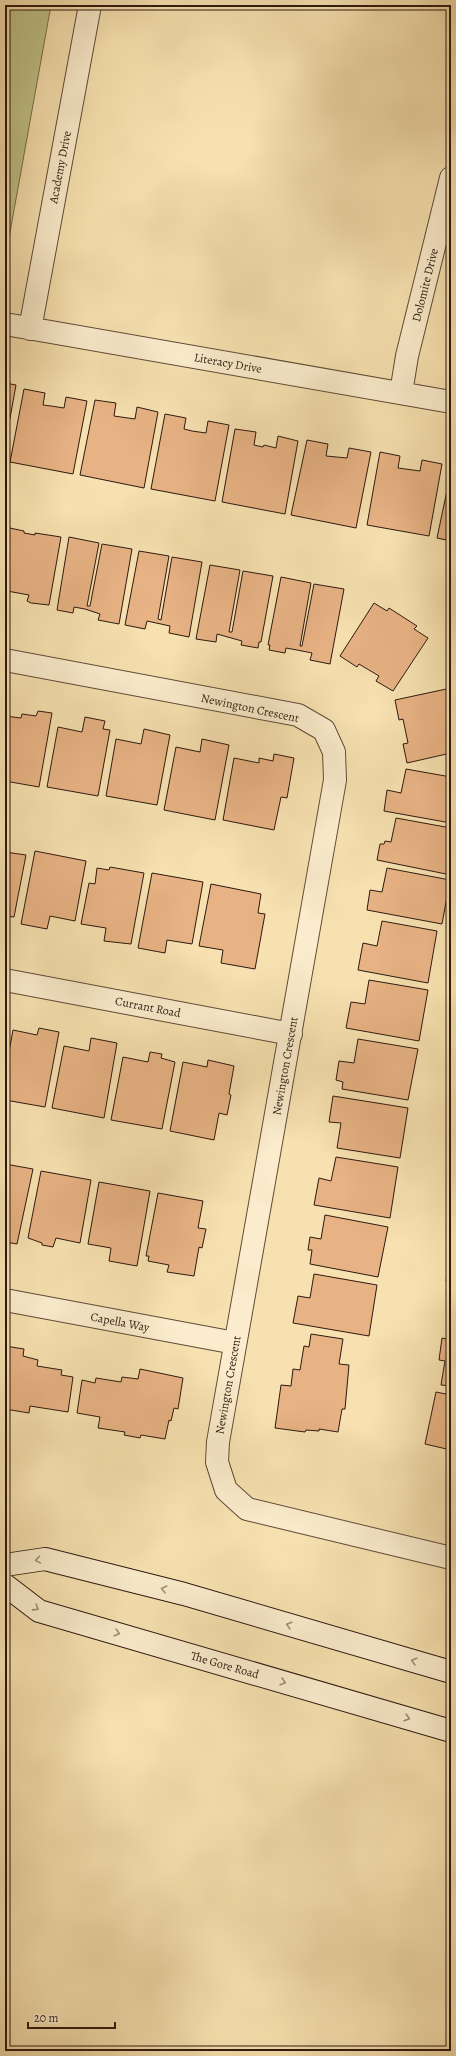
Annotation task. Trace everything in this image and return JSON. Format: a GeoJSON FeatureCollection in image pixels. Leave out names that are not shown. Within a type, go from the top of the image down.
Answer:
{"type":"FeatureCollection","features":[{"type":"Feature","properties":{"kind":"street","name":"Academy Drive"},"geometry":{"type":"LineString","coordinates":[[30,328],[90,5]]}},
{"type":"Feature","properties":{"kind":"street","name":"Dolomite Drive"},"geometry":{"type":"LineString","coordinates":[[401,393],[407,356],[451,178]]}},
{"type":"Feature","properties":{"kind":"street","name":"Literacy Drive"},"geometry":{"type":"LineString","coordinates":[[5,324],[451,402]]}},
{"type":"Feature","properties":{"kind":"street","name":"Newington Crescent"},"geometry":{"type":"LineString","coordinates":[[5,660],[298,715],[324,730],[334,752],[335,780],[235,1343],[218,1442],[217,1462],[226,1490],[247,1509],[451,1558]]}},
{"type":"Feature","properties":{"kind":"street","name":"Currant Road"},"geometry":{"type":"LineString","coordinates":[[5,980],[291,1034]]}},
{"type":"Feature","properties":{"kind":"street","name":"Capella Way"},"geometry":{"type":"LineString","coordinates":[[5,1300],[235,1343]]}},
{"type":"Feature","properties":{"kind":"street"},"geometry":{"type":"LineString","coordinates":[[5,1565],[44,1558],[184,1594],[451,1672]]}},
{"type":"Feature","properties":{"kind":"street","name":"The Gore Road"},"geometry":{"type":"LineString","coordinates":[[5,1585],[39,1611],[451,1731]]}},
{"type":"Feature","properties":{"kind":"green space"},"geometry":{"type":"Polygon","coordinates":[[[5,5],[51,5],[5,260],[5,5]]]}},
{"type":"Feature","properties":{"kind":"building"},"geometry":{"type":"Polygon","coordinates":[[[5,383],[16,385],[5,446],[5,383]]]}},
{"type":"Feature","properties":{"kind":"building"},"geometry":{"type":"Polygon","coordinates":[[[24,389],[45,393],[43,405],[64,408],[66,397],[87,401],[73,474],[10,462],[24,389]]]}},
{"type":"Feature","properties":{"kind":"building"},"geometry":{"type":"Polygon","coordinates":[[[95,400],[116,403],[114,416],[135,419],[137,407],[158,412],[144,488],[80,475],[95,400]]]}},
{"type":"Feature","properties":{"kind":"building"},"geometry":{"type":"Polygon","coordinates":[[[165,414],[186,418],[184,429],[192,431],[206,433],[208,421],[229,425],[215,501],[151,489],[165,414]]]}},
{"type":"Feature","properties":{"kind":"building"},"geometry":{"type":"Polygon","coordinates":[[[235,429],[256,432],[254,445],[263,447],[264,445],[276,448],[278,436],[298,441],[285,514],[222,502],[235,429]]]}},
{"type":"Feature","properties":{"kind":"building"},"geometry":{"type":"Polygon","coordinates":[[[307,440],[328,444],[326,456],[347,458],[349,448],[371,452],[356,528],[291,515],[307,440]]]}},
{"type":"Feature","properties":{"kind":"building"},"geometry":{"type":"Polygon","coordinates":[[[380,452],[400,456],[398,468],[420,471],[422,460],[442,464],[429,536],[367,525],[380,452]]]}},
{"type":"Feature","properties":{"kind":"building"},"geometry":{"type":"Polygon","coordinates":[[[449,481],[451,481],[451,541],[437,538],[449,481]]]}},
{"type":"Feature","properties":{"kind":"building"},"geometry":{"type":"Polygon","coordinates":[[[5,527],[35,535],[35,533],[61,537],[49,605],[31,603],[27,601],[29,595],[7,591],[5,597],[5,527]]]}},
{"type":"Feature","properties":{"kind":"building"},"geometry":{"type":"Polygon","coordinates":[[[69,537],[99,543],[87,606],[90,606],[102,544],[132,549],[119,624],[98,620],[100,614],[85,609],[74,607],[73,613],[57,610],[69,537]]]}},
{"type":"Feature","properties":{"kind":"building"},"geometry":{"type":"Polygon","coordinates":[[[139,551],[169,556],[158,619],[161,620],[172,557],[202,562],[189,637],[169,633],[170,626],[147,621],[145,629],[125,625],[139,551]]]}},
{"type":"Feature","properties":{"kind":"building"},"geometry":{"type":"Polygon","coordinates":[[[210,565],[240,570],[229,632],[232,632],[243,571],[273,576],[261,642],[259,642],[258,648],[241,645],[242,641],[217,634],[216,642],[196,639],[210,565]]]}},
{"type":"Feature","properties":{"kind":"building"},"geometry":{"type":"Polygon","coordinates":[[[281,577],[311,583],[300,646],[302,646],[314,584],[344,589],[330,664],[310,660],[312,653],[286,648],[285,653],[269,650],[270,645],[268,645],[281,577]]]}},
{"type":"Feature","properties":{"kind":"building"},"geometry":{"type":"Polygon","coordinates":[[[374,603],[387,611],[389,608],[417,626],[414,629],[428,638],[393,691],[376,681],[379,676],[359,664],[357,667],[340,656],[374,603]]]}},
{"type":"Feature","properties":{"kind":"building"},"geometry":{"type":"Polygon","coordinates":[[[451,688],[451,753],[407,763],[403,744],[408,743],[403,719],[399,720],[395,700],[451,688]]]}},
{"type":"Feature","properties":{"kind":"building"},"geometry":{"type":"Polygon","coordinates":[[[38,711],[52,713],[39,787],[5,781],[5,716],[21,718],[22,714],[36,716],[38,711]]]}},
{"type":"Feature","properties":{"kind":"building"},"geometry":{"type":"Polygon","coordinates":[[[85,717],[105,721],[103,729],[110,730],[98,796],[47,787],[58,727],[82,732],[85,717]]]}},
{"type":"Feature","properties":{"kind":"building"},"geometry":{"type":"Polygon","coordinates":[[[144,729],[170,735],[157,805],[106,796],[116,739],[141,744],[144,729]]]}},
{"type":"Feature","properties":{"kind":"building"},"geometry":{"type":"Polygon","coordinates":[[[202,739],[229,745],[215,820],[164,810],[176,747],[200,752],[202,739]]]}},
{"type":"Feature","properties":{"kind":"building"},"geometry":{"type":"Polygon","coordinates":[[[274,754],[294,758],[287,798],[281,797],[274,830],[223,820],[234,758],[259,763],[259,758],[273,761],[274,754]]]}},
{"type":"Feature","properties":{"kind":"building"},"geometry":{"type":"Polygon","coordinates":[[[406,769],[451,777],[451,823],[384,811],[387,790],[401,793],[406,769]]]}},
{"type":"Feature","properties":{"kind":"building"},"geometry":{"type":"Polygon","coordinates":[[[396,818],[451,828],[451,875],[377,860],[380,844],[384,844],[385,841],[391,842],[396,818]]]}},
{"type":"Feature","properties":{"kind":"building"},"geometry":{"type":"Polygon","coordinates":[[[35,851],[86,861],[75,921],[50,916],[47,929],[21,924],[35,851]]]}},
{"type":"Feature","properties":{"kind":"building"},"geometry":{"type":"Polygon","coordinates":[[[5,852],[26,855],[14,917],[5,916],[5,852]]]}},
{"type":"Feature","properties":{"kind":"building"},"geometry":{"type":"Polygon","coordinates":[[[110,867],[144,873],[131,944],[104,941],[106,928],[81,924],[89,883],[95,884],[97,868],[109,870],[110,867]]]}},
{"type":"Feature","properties":{"kind":"building"},"geometry":{"type":"Polygon","coordinates":[[[387,868],[450,880],[442,924],[367,910],[370,890],[382,892],[387,868]]]}},
{"type":"Feature","properties":{"kind":"building"},"geometry":{"type":"Polygon","coordinates":[[[152,873],[203,882],[192,944],[167,940],[165,953],[138,948],[152,873]]]}},
{"type":"Feature","properties":{"kind":"building"},"geometry":{"type":"Polygon","coordinates":[[[211,884],[261,894],[258,913],[265,914],[255,969],[221,963],[223,950],[199,946],[211,884]]]}},
{"type":"Feature","properties":{"kind":"building"},"geometry":{"type":"Polygon","coordinates":[[[382,921],[437,931],[428,983],[358,970],[363,943],[377,946],[382,921]]]}},
{"type":"Feature","properties":{"kind":"building"},"geometry":{"type":"Polygon","coordinates":[[[369,980],[428,990],[419,1041],[346,1028],[351,1002],[365,1004],[369,980]]]}},
{"type":"Feature","properties":{"kind":"building"},"geometry":{"type":"Polygon","coordinates":[[[39,1028],[59,1032],[45,1107],[5,1100],[5,1073],[13,1030],[37,1035],[39,1028]]]}},
{"type":"Feature","properties":{"kind":"building"},"geometry":{"type":"Polygon","coordinates":[[[91,1038],[117,1043],[104,1118],[52,1108],[64,1046],[89,1051],[91,1038]]]}},
{"type":"Feature","properties":{"kind":"building"},"geometry":{"type":"Polygon","coordinates":[[[358,1039],[418,1049],[408,1100],[342,1089],[343,1082],[336,1080],[339,1061],[354,1063],[358,1039]]]}},
{"type":"Feature","properties":{"kind":"building"},"geometry":{"type":"Polygon","coordinates":[[[150,1052],[162,1054],[161,1058],[175,1062],[162,1129],[111,1120],[123,1057],[148,1062],[150,1052]]]}},
{"type":"Feature","properties":{"kind":"building"},"geometry":{"type":"Polygon","coordinates":[[[208,1060],[234,1066],[227,1115],[219,1113],[214,1140],[170,1131],[183,1062],[207,1067],[208,1060]]]}},
{"type":"Feature","properties":{"kind":"building"},"geometry":{"type":"Polygon","coordinates":[[[333,1096],[408,1108],[400,1158],[337,1148],[341,1123],[329,1122],[333,1096]]]}},
{"type":"Feature","properties":{"kind":"building"},"geometry":{"type":"Polygon","coordinates":[[[336,1157],[398,1167],[390,1218],[314,1205],[319,1178],[331,1181],[336,1157]]]}},
{"type":"Feature","properties":{"kind":"building"},"geometry":{"type":"Polygon","coordinates":[[[5,1164],[33,1169],[17,1244],[5,1242],[5,1164]]]}},
{"type":"Feature","properties":{"kind":"building"},"geometry":{"type":"Polygon","coordinates":[[[41,1171],[91,1180],[80,1243],[56,1238],[53,1247],[42,1245],[42,1243],[28,1238],[41,1171]]]}},
{"type":"Feature","properties":{"kind":"building"},"geometry":{"type":"Polygon","coordinates":[[[99,1182],[150,1191],[137,1266],[109,1261],[111,1248],[88,1244],[99,1182]]]}},
{"type":"Feature","properties":{"kind":"building"},"geometry":{"type":"Polygon","coordinates":[[[158,1193],[203,1201],[198,1228],[206,1229],[202,1248],[199,1247],[194,1276],[167,1272],[169,1265],[148,1261],[149,1256],[146,1256],[158,1193]]]}},
{"type":"Feature","properties":{"kind":"building"},"geometry":{"type":"Polygon","coordinates":[[[325,1215],[388,1227],[378,1277],[310,1264],[312,1250],[308,1250],[310,1237],[321,1239],[325,1215]]]}},
{"type":"Feature","properties":{"kind":"building"},"geometry":{"type":"Polygon","coordinates":[[[451,1255],[451,1282],[446,1281],[451,1255]]]}},
{"type":"Feature","properties":{"kind":"building"},"geometry":{"type":"Polygon","coordinates":[[[314,1274],[377,1285],[369,1336],[293,1323],[298,1296],[310,1298],[314,1274]]]}},
{"type":"Feature","properties":{"kind":"building"},"geometry":{"type":"Polygon","coordinates":[[[311,1334],[343,1339],[339,1364],[349,1365],[345,1409],[342,1409],[338,1432],[319,1429],[319,1431],[306,1430],[305,1432],[275,1428],[281,1385],[291,1386],[293,1369],[300,1370],[304,1346],[309,1347],[311,1334]]]}},
{"type":"Feature","properties":{"kind":"building"},"geometry":{"type":"Polygon","coordinates":[[[442,1338],[451,1340],[451,1386],[441,1385],[445,1361],[439,1360],[442,1338]]]}},
{"type":"Feature","properties":{"kind":"building"},"geometry":{"type":"Polygon","coordinates":[[[5,1346],[24,1349],[23,1356],[38,1360],[37,1366],[62,1370],[61,1375],[73,1377],[68,1412],[30,1406],[29,1413],[5,1409],[5,1346]]]}},
{"type":"Feature","properties":{"kind":"building"},"geometry":{"type":"Polygon","coordinates":[[[140,1369],[183,1378],[178,1409],[174,1408],[171,1421],[169,1420],[165,1439],[141,1435],[140,1438],[124,1435],[125,1432],[98,1428],[100,1417],[77,1413],[82,1380],[95,1383],[96,1378],[121,1382],[122,1377],[138,1379],[140,1369]]]}},
{"type":"Feature","properties":{"kind":"building"},"geometry":{"type":"Polygon","coordinates":[[[436,1392],[451,1395],[451,1450],[425,1444],[436,1392]]]}}]}
